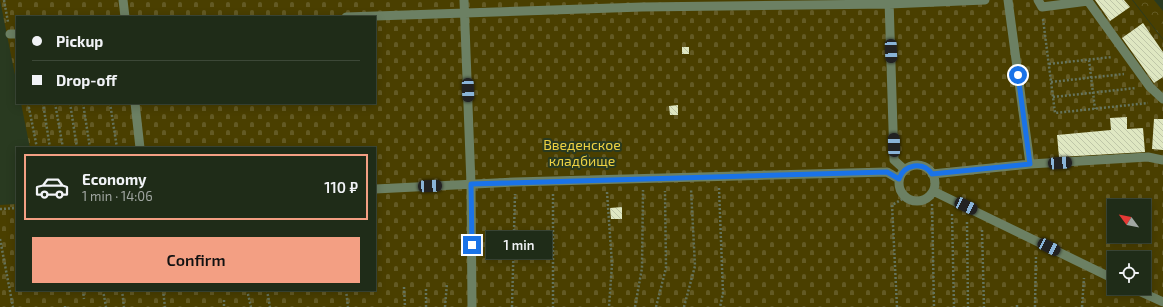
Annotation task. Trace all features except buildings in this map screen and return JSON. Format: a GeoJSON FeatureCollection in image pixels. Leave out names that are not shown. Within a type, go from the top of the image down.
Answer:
{"type":"FeatureCollection","features":[{"type":"Feature","properties":{"kind":"lane"},"geometry":{"type":"LineString","coordinates":[[123,0],[125,16]]}},
{"type":"Feature","properties":{"kind":"lane"},"geometry":{"type":"LineString","coordinates":[[464,0],[471,184],[472,307]]}},
{"type":"Feature","properties":{"kind":"lane"},"geometry":{"type":"LineString","coordinates":[[370,16],[465,12],[986,0]]}},
{"type":"Feature","properties":{"kind":"lane"},"geometry":{"type":"LineString","coordinates":[[1008,0],[1030,164]]}},
{"type":"Feature","properties":{"kind":"lane"},"geometry":{"type":"LineString","coordinates":[[1040,4],[1088,1],[1150,87],[1160,97]]}},
{"type":"Feature","properties":{"kind":"lane"},"geometry":{"type":"LineString","coordinates":[[889,2],[894,160],[905,170]]}},
{"type":"Feature","properties":{"kind":"lane"},"geometry":{"type":"LineString","coordinates":[[135,104],[140,147]]}},
{"type":"Feature","properties":{"kind":"lane"},"geometry":{"type":"LineString","coordinates":[[932,174],[1030,164],[1148,157],[1163,160]]}},
{"type":"Feature","properties":{"kind":"lane"},"geometry":{"type":"LineString","coordinates":[[918,165],[927,168],[932,174],[935,184],[932,192],[920,201],[913,201],[906,198],[900,189],[899,179],[905,170],[918,165]]}},
{"type":"Feature","properties":{"kind":"lane"},"geometry":{"type":"LineString","coordinates":[[376,189],[515,182],[887,172],[899,179]]}},
{"type":"Feature","properties":{"kind":"lane"},"geometry":{"type":"LineString","coordinates":[[932,192],[966,206],[1107,276]]}},
{"type":"Feature","properties":{"kind":"lane"},"geometry":{"type":"LineString","coordinates":[[1148,295],[1163,302]]}},
{"type":"Feature","properties":{"kind":"path"},"geometry":{"type":"LineString","coordinates":[[4,0],[14,34]]}},
{"type":"Feature","properties":{"kind":"path"},"geometry":{"type":"LineString","coordinates":[[1040,4],[1055,113],[1149,103],[1160,97]]}},
{"type":"Feature","properties":{"kind":"path"},"geometry":{"type":"LineString","coordinates":[[1049,64],[1127,55]]}},
{"type":"Feature","properties":{"kind":"path"},"geometry":{"type":"LineString","coordinates":[[1089,60],[1095,109]]}},
{"type":"Feature","properties":{"kind":"path"},"geometry":{"type":"LineString","coordinates":[[1051,82],[1139,72]]}},
{"type":"Feature","properties":{"kind":"path"},"geometry":{"type":"LineString","coordinates":[[1053,97],[1150,87]]}},
{"type":"Feature","properties":{"kind":"path"},"geometry":{"type":"LineString","coordinates":[[28,104],[37,147]]}},
{"type":"Feature","properties":{"kind":"path"},"geometry":{"type":"LineString","coordinates":[[43,104],[50,147]]}},
{"type":"Feature","properties":{"kind":"path"},"geometry":{"type":"LineString","coordinates":[[55,104],[63,147]]}},
{"type":"Feature","properties":{"kind":"path"},"geometry":{"type":"LineString","coordinates":[[70,104],[77,147]]}},
{"type":"Feature","properties":{"kind":"path"},"geometry":{"type":"LineString","coordinates":[[83,104],[90,147]]}},
{"type":"Feature","properties":{"kind":"path"},"geometry":{"type":"LineString","coordinates":[[110,104],[116,147]]}},
{"type":"Feature","properties":{"kind":"path"},"geometry":{"type":"LineString","coordinates":[[684,307],[695,266],[691,177]]}},
{"type":"Feature","properties":{"kind":"path"},"geometry":{"type":"LineString","coordinates":[[719,177],[723,293],[720,307]]}},
{"type":"Feature","properties":{"kind":"path"},"geometry":{"type":"LineString","coordinates":[[656,307],[666,268],[665,178]]}},
{"type":"Feature","properties":{"kind":"path"},"geometry":{"type":"LineString","coordinates":[[635,307],[642,268],[643,179]]}},
{"type":"Feature","properties":{"kind":"path"},"geometry":{"type":"LineString","coordinates":[[606,180],[612,264],[609,307]]}},
{"type":"Feature","properties":{"kind":"path"},"geometry":{"type":"LineString","coordinates":[[553,181],[553,307]]}},
{"type":"Feature","properties":{"kind":"path"},"geometry":{"type":"LineString","coordinates":[[512,307],[515,182]]}},
{"type":"Feature","properties":{"kind":"path"},"geometry":{"type":"LineString","coordinates":[[932,192],[934,307]]}},
{"type":"Feature","properties":{"kind":"path"},"geometry":{"type":"LineString","coordinates":[[897,307],[892,205],[906,198]]}},
{"type":"Feature","properties":{"kind":"path"},"geometry":{"type":"LineString","coordinates":[[951,200],[954,307]]}},
{"type":"Feature","properties":{"kind":"path"},"geometry":{"type":"LineString","coordinates":[[966,206],[968,307]]}},
{"type":"Feature","properties":{"kind":"path"},"geometry":{"type":"LineString","coordinates":[[0,209],[16,208]]}},
{"type":"Feature","properties":{"kind":"path"},"geometry":{"type":"LineString","coordinates":[[982,214],[984,307]]}},
{"type":"Feature","properties":{"kind":"path"},"geometry":{"type":"LineString","coordinates":[[0,239],[14,307]]}},
{"type":"Feature","properties":{"kind":"path"},"geometry":{"type":"LineString","coordinates":[[1035,307],[1036,241]]}},
{"type":"Feature","properties":{"kind":"path"},"geometry":{"type":"LineString","coordinates":[[1082,307],[1085,266]]}},
{"type":"Feature","properties":{"kind":"path"},"geometry":{"type":"LineString","coordinates":[[445,307],[447,283]]}},
{"type":"Feature","properties":{"kind":"path"},"geometry":{"type":"LineString","coordinates":[[404,287],[405,307]]}},
{"type":"Feature","properties":{"kind":"path"},"geometry":{"type":"LineString","coordinates":[[426,288],[426,307]]}},
{"type":"Feature","properties":{"kind":"path"},"geometry":{"type":"LineString","coordinates":[[83,291],[84,299]]}},
{"type":"Feature","properties":{"kind":"path"},"geometry":{"type":"LineString","coordinates":[[103,291],[106,307]]}},
{"type":"Feature","properties":{"kind":"path"},"geometry":{"type":"LineString","coordinates":[[122,291],[124,307]]}},
{"type":"Feature","properties":{"kind":"path"},"geometry":{"type":"LineString","coordinates":[[163,291],[164,307]]}},
{"type":"Feature","properties":{"kind":"path"},"geometry":{"type":"LineString","coordinates":[[247,291],[251,307]]}},
{"type":"Feature","properties":{"kind":"path"},"geometry":{"type":"LineString","coordinates":[[267,291],[270,307]]}},
{"type":"Feature","properties":{"kind":"path"},"geometry":{"type":"LineString","coordinates":[[346,291],[348,307]]}},
{"type":"Feature","properties":{"kind":"path"},"geometry":{"type":"LineString","coordinates":[[224,300],[224,307]]}},
{"type":"Feature","properties":{"kind":"green space","name":"Введенское кладбище"},"geometry":{"type":"Polygon","coordinates":[[[0,0],[1132,0],[1163,40],[1163,307],[0,307],[0,205],[16,204],[16,291],[376,291],[376,147],[30,147],[21,104],[376,104],[376,16],[16,16],[16,80],[0,0]]]}},
{"type":"Feature","properties":{"kind":"green space"},"geometry":{"type":"Polygon","coordinates":[[[1133,0],[1154,0],[1163,11],[1163,39],[1133,0]]]}},
{"type":"Feature","properties":{"kind":"route"},"geometry":{"type":"LineString","coordinates":[[472,245],[471,184],[887,172],[899,179],[902,172],[914,165],[927,168],[932,174],[1030,164],[1018,75]]}}]}
